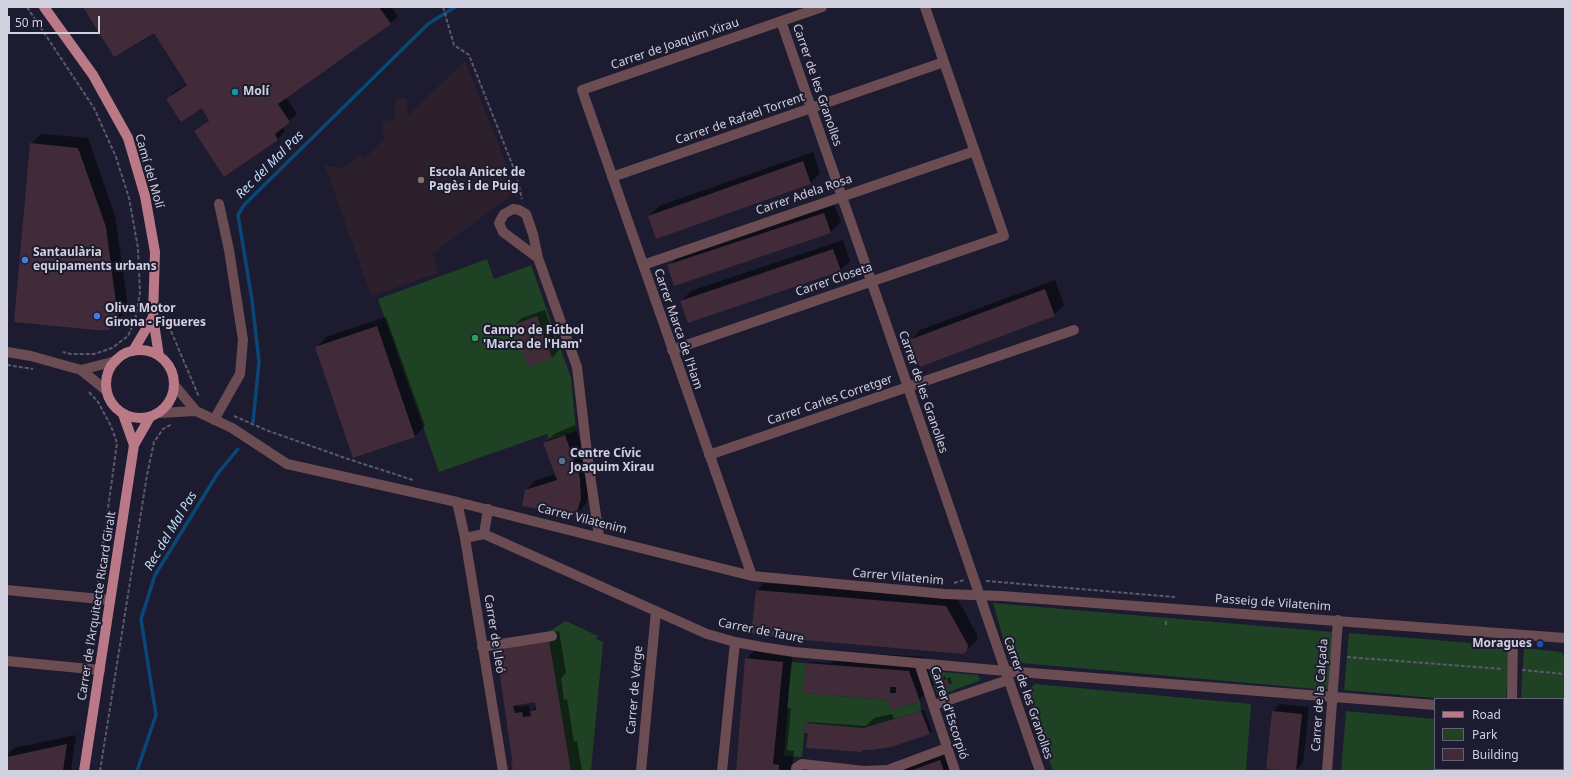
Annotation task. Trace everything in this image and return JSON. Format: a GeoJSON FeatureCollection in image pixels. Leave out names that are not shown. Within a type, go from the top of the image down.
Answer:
{"type":"FeatureCollection","features":[{"type":"Feature","properties":{"kind":"main road","name":"Camí del Molí"},"geometry":{"type":"LineString","coordinates":[[44,7],[93,75],[128,138],[145,196],[155,252],[152,320],[160,356]]}},
{"type":"Feature","properties":{"kind":"main road"},"geometry":{"type":"LineString","coordinates":[[132,351],[152,320]]}},
{"type":"Feature","properties":{"kind":"main road"},"geometry":{"type":"LineString","coordinates":[[144,350],[160,356],[167,362],[172,371],[175,386],[169,404],[155,415],[139,419],[123,414],[112,404],[107,391],[108,372],[116,361],[132,351],[144,350]]}},
{"type":"Feature","properties":{"kind":"main road","name":"Carrer de l'Arquitecte Ricard Giralt"},"geometry":{"type":"LineString","coordinates":[[123,414],[134,445]]}},
{"type":"Feature","properties":{"kind":"main road","name":"Carrer de l'Arquitecte Ricard Giralt"},"geometry":{"type":"LineString","coordinates":[[84,771],[134,445],[155,415]]}},
{"type":"Feature","properties":{"kind":"street","name":"Carrer de Joaquim Xirau"},"geometry":{"type":"LineString","coordinates":[[582,90],[822,7]]}},
{"type":"Feature","properties":{"kind":"street"},"geometry":{"type":"LineString","coordinates":[[925,7],[975,151]]}},
{"type":"Feature","properties":{"kind":"street","name":"Carrer de les Granolles"},"geometry":{"type":"LineString","coordinates":[[781,21],[1040,771]]}},
{"type":"Feature","properties":{"kind":"street","name":"Carrer de Rafael Torrent"},"geometry":{"type":"LineString","coordinates":[[612,176],[944,62]]}},
{"type":"Feature","properties":{"kind":"street","name":"Carrer Marca de l'Ham"},"geometry":{"type":"LineString","coordinates":[[582,90],[752,576]]}},
{"type":"Feature","properties":{"kind":"street","name":"Carrer Adela Rosa"},"geometry":{"type":"LineString","coordinates":[[642,265],[975,151]]}},
{"type":"Feature","properties":{"kind":"street","name":"Carrer Closeta"},"geometry":{"type":"LineString","coordinates":[[672,350],[1004,236],[975,151]]}},
{"type":"Feature","properties":{"kind":"street"},"geometry":{"type":"LineString","coordinates":[[214,420],[240,374],[243,340],[229,250],[219,204]]}},
{"type":"Feature","properties":{"kind":"street"},"geometry":{"type":"LineString","coordinates":[[538,258],[503,232],[499,223],[501,217],[513,209],[519,210],[526,214],[533,234],[538,258],[577,367],[588,461],[599,536]]}},
{"type":"Feature","properties":{"kind":"street","name":"Carrer Carles Corretger"},"geometry":{"type":"LineString","coordinates":[[709,456],[1074,330]]}},
{"type":"Feature","properties":{"kind":"street"},"geometry":{"type":"LineString","coordinates":[[7,352],[31,356],[81,370],[107,391]]}},
{"type":"Feature","properties":{"kind":"street"},"geometry":{"type":"LineString","coordinates":[[81,370],[116,361]]}},
{"type":"Feature","properties":{"kind":"street","name":"Carrer Vilatenim"},"geometry":{"type":"LineString","coordinates":[[175,386],[196,411],[248,438],[274,457],[287,464],[488,509],[752,576],[945,594],[979,595]]}},
{"type":"Feature","properties":{"kind":"street","name":"Carrer Vilatenim"},"geometry":{"type":"LineString","coordinates":[[155,415],[196,411]]}},
{"type":"Feature","properties":{"kind":"street","name":"Carrer de Lleó"},"geometry":{"type":"LineString","coordinates":[[457,502],[465,538],[482,647],[504,771]]}},
{"type":"Feature","properties":{"kind":"street"},"geometry":{"type":"LineString","coordinates":[[465,538],[484,534],[488,509]]}},
{"type":"Feature","properties":{"kind":"street","name":"Carrer de Taure"},"geometry":{"type":"LineString","coordinates":[[484,534],[707,634],[735,642],[794,652],[919,663],[1007,676]]}},
{"type":"Feature","properties":{"kind":"street"},"geometry":{"type":"LineString","coordinates":[[7,590],[110,600]]}},
{"type":"Feature","properties":{"kind":"street","name":"Passeig de Vilatenim"},"geometry":{"type":"LineString","coordinates":[[979,595],[1338,620],[1565,638]]}},
{"type":"Feature","properties":{"kind":"street","name":"Carrer de Verge"},"geometry":{"type":"LineString","coordinates":[[641,771],[656,611]]}},
{"type":"Feature","properties":{"kind":"street","name":"Carrer de la Calçada"},"geometry":{"type":"LineString","coordinates":[[1327,771],[1338,620]]}},
{"type":"Feature","properties":{"kind":"street"},"geometry":{"type":"LineString","coordinates":[[1512,698],[1513,634]]}},
{"type":"Feature","properties":{"kind":"street"},"geometry":{"type":"LineString","coordinates":[[482,647],[552,636]]}},
{"type":"Feature","properties":{"kind":"street"},"geometry":{"type":"LineString","coordinates":[[722,771],[735,642]]}},
{"type":"Feature","properties":{"kind":"street"},"geometry":{"type":"LineString","coordinates":[[7,661],[100,670]]}},
{"type":"Feature","properties":{"kind":"street","name":"Carrer d'Escorpió"},"geometry":{"type":"LineString","coordinates":[[919,663],[955,771]]}},
{"type":"Feature","properties":{"kind":"street"},"geometry":{"type":"LineString","coordinates":[[934,705],[1007,676],[1132,680],[1434,705]]}},
{"type":"Feature","properties":{"kind":"street"},"geometry":{"type":"LineString","coordinates":[[796,771],[796,768],[802,764],[864,771],[888,770],[947,748]]}},
{"type":"Feature","properties":{"kind":"path"},"geometry":{"type":"LineString","coordinates":[[27,7],[94,108],[116,157],[129,198],[138,248],[140,293],[135,320],[128,336],[112,348],[94,354],[71,354],[57,351]]}},
{"type":"Feature","properties":{"kind":"path"},"geometry":{"type":"LineString","coordinates":[[443,7],[454,45],[469,55],[516,174],[526,214]]}},
{"type":"Feature","properties":{"kind":"path"},"geometry":{"type":"LineString","coordinates":[[135,320],[152,320],[168,324],[201,400],[196,411]]}},
{"type":"Feature","properties":{"kind":"path"},"geometry":{"type":"LineString","coordinates":[[7,365],[37,370]]}},
{"type":"Feature","properties":{"kind":"path"},"geometry":{"type":"LineString","coordinates":[[81,690],[96,599],[117,443],[111,426],[98,402],[85,388]]}},
{"type":"Feature","properties":{"kind":"path"},"geometry":{"type":"LineString","coordinates":[[220,409],[266,430],[348,459],[418,481]]}},
{"type":"Feature","properties":{"kind":"path"},"geometry":{"type":"LineString","coordinates":[[100,771],[147,475],[154,442],[163,429],[174,423]]}},
{"type":"Feature","properties":{"kind":"path"},"geometry":{"type":"LineString","coordinates":[[952,583],[963,580],[974,580],[1183,597]]}},
{"type":"Feature","properties":{"kind":"path"},"geometry":{"type":"LineString","coordinates":[[1336,656],[1565,674]]}},
{"type":"Feature","properties":{"kind":"shaded area","name":"Escola Anicet de Pagès i de Puig"},"geometry":{"type":"Polygon","coordinates":[[[465,61],[517,191],[432,254],[438,273],[371,296],[325,165],[342,169],[359,155],[365,158],[384,139],[382,120],[394,121],[396,99],[407,99],[408,115],[465,61]]]}},
{"type":"Feature","properties":{"kind":"green space","name":"Campo de Fútbol 'Marca de l'Ham'"},"geometry":{"type":"Polygon","coordinates":[[[487,259],[494,279],[531,265],[571,378],[576,431],[549,440],[547,434],[439,472],[378,299],[487,259]]]}},
{"type":"Feature","properties":{"kind":"green space"},"geometry":{"type":"Polygon","coordinates":[[[993,603],[1332,632],[1328,690],[1010,662],[993,603]]]}},
{"type":"Feature","properties":{"kind":"green space"},"geometry":{"type":"Polygon","coordinates":[[[566,621],[598,636],[596,639],[603,642],[591,771],[571,771],[556,684],[548,632],[566,621]]]}},
{"type":"Feature","properties":{"kind":"green space"},"geometry":{"type":"Polygon","coordinates":[[[1349,633],[1510,646],[1506,698],[1434,698],[1344,690],[1349,633]]]}},
{"type":"Feature","properties":{"kind":"green space"},"geometry":{"type":"Polygon","coordinates":[[[1524,648],[1562,652],[1565,657],[1565,712],[1564,698],[1521,698],[1524,648]]]}},
{"type":"Feature","properties":{"kind":"green space"},"geometry":{"type":"Polygon","coordinates":[[[791,662],[806,663],[804,693],[888,700],[892,710],[920,701],[921,711],[863,728],[805,724],[802,757],[784,756],[791,662]]]}},
{"type":"Feature","properties":{"kind":"green space"},"geometry":{"type":"Polygon","coordinates":[[[930,671],[978,675],[980,679],[938,696],[929,673],[930,671]]]}},
{"type":"Feature","properties":{"kind":"green space"},"geometry":{"type":"Polygon","coordinates":[[[1035,684],[1251,704],[1246,771],[1053,771],[1026,692],[1035,684]]]}},
{"type":"Feature","properties":{"kind":"green space"},"geometry":{"type":"Polygon","coordinates":[[[1346,711],[1434,719],[1434,770],[1498,770],[1498,771],[1341,771],[1346,711]]]}},
{"type":"Feature","properties":{"kind":"building","name":"Molí"},"geometry":{"type":"Polygon","coordinates":[[[83,7],[379,7],[391,24],[278,104],[290,122],[275,134],[278,140],[224,177],[194,131],[209,121],[202,108],[181,122],[166,99],[187,85],[154,33],[114,57],[83,7]]]}},
{"type":"Feature","properties":{"kind":"building"},"geometry":{"type":"Polygon","coordinates":[[[30,143],[78,148],[106,227],[118,318],[109,330],[14,322],[30,143]]]}},
{"type":"Feature","properties":{"kind":"building"},"geometry":{"type":"Polygon","coordinates":[[[803,161],[811,184],[656,239],[648,216],[803,161]]]}},
{"type":"Feature","properties":{"kind":"building"},"geometry":{"type":"Polygon","coordinates":[[[824,213],[831,233],[674,286],[667,265],[824,213]]]}},
{"type":"Feature","properties":{"kind":"building"},"geometry":{"type":"Polygon","coordinates":[[[833,249],[841,271],[688,323],[680,301],[833,249]]]}},
{"type":"Feature","properties":{"kind":"building"},"geometry":{"type":"Polygon","coordinates":[[[1045,289],[1055,316],[920,367],[909,340],[1045,289]]]}},
{"type":"Feature","properties":{"kind":"building"},"geometry":{"type":"Polygon","coordinates":[[[537,316],[552,358],[528,367],[513,325],[537,316]]]}},
{"type":"Feature","properties":{"kind":"building"},"geometry":{"type":"Polygon","coordinates":[[[377,326],[415,437],[353,458],[315,347],[377,326]]]}},
{"type":"Feature","properties":{"kind":"building","name":"Centre Cívic Joaquim Xirau"},"geometry":{"type":"Polygon","coordinates":[[[565,435],[580,478],[581,499],[576,515],[522,506],[525,490],[557,480],[543,443],[565,435]]]}},
{"type":"Feature","properties":{"kind":"building"},"geometry":{"type":"Polygon","coordinates":[[[756,590],[946,606],[968,645],[967,651],[963,654],[782,638],[751,633],[756,590]]]}},
{"type":"Feature","properties":{"kind":"building"},"geometry":{"type":"Polygon","coordinates":[[[549,640],[571,771],[513,771],[511,762],[513,761],[496,648],[549,640]],[[535,702],[513,706],[515,713],[522,712],[523,717],[531,716],[530,711],[536,710],[535,702]]]}},
{"type":"Feature","properties":{"kind":"building"},"geometry":{"type":"Polygon","coordinates":[[[745,658],[783,662],[773,764],[779,765],[779,771],[736,771],[745,658]]]}},
{"type":"Feature","properties":{"kind":"building"},"geometry":{"type":"Polygon","coordinates":[[[806,663],[909,671],[920,701],[892,710],[888,700],[803,693],[806,663]],[[890,687],[890,693],[896,693],[896,687],[890,687]]]}},
{"type":"Feature","properties":{"kind":"building"},"geometry":{"type":"Polygon","coordinates":[[[943,677],[944,680],[947,679],[950,686],[941,689],[938,679],[943,677]]]}},
{"type":"Feature","properties":{"kind":"building"},"geometry":{"type":"Polygon","coordinates":[[[921,711],[930,734],[891,747],[862,750],[862,752],[806,748],[808,733],[804,733],[805,723],[863,728],[921,711]]]}},
{"type":"Feature","properties":{"kind":"building"},"geometry":{"type":"Polygon","coordinates":[[[1272,711],[1302,714],[1296,771],[1266,769],[1272,711]]]}},
{"type":"Feature","properties":{"kind":"building"},"geometry":{"type":"Polygon","coordinates":[[[67,744],[63,771],[7,771],[7,757],[67,744]]]}},
{"type":"Feature","properties":{"kind":"building"},"geometry":{"type":"Polygon","coordinates":[[[940,760],[944,771],[910,771],[926,765],[940,760]]]}},
{"type":"Feature","properties":{"kind":"building"},"geometry":{"type":"Polygon","coordinates":[[[1518,770],[1544,770],[1543,771],[1518,770]]]}},
{"type":"Feature","properties":{"kind":"waterway","name":"Rec del Mal Pas"},"geometry":{"type":"LineString","coordinates":[[253,422],[259,362],[252,300],[238,215],[244,205],[428,24],[455,7]]}},
{"type":"Feature","properties":{"kind":"waterway","name":"Rec del Mal Pas"},"geometry":{"type":"LineString","coordinates":[[137,771],[156,715],[141,619],[155,575],[218,473],[238,449]]}},
{"type":"Feature","properties":{"kind":"place","name":"Molí"},"geometry":{"type":"Point","coordinates":[235,92]}},
{"type":"Feature","properties":{"kind":"place","name":"Escola Anicet de Pagès i de Puig"},"geometry":{"type":"Point","coordinates":[421,180]}},
{"type":"Feature","properties":{"kind":"place","name":"Santaulària equipaments urbans"},"geometry":{"type":"Point","coordinates":[25,260]}},
{"type":"Feature","properties":{"kind":"place","name":"Oliva Motor Girona - Figueres"},"geometry":{"type":"Point","coordinates":[97,316]}},
{"type":"Feature","properties":{"kind":"place","name":"Campo de Fútbol 'Marca de l'Ham'"},"geometry":{"type":"Point","coordinates":[475,338]}},
{"type":"Feature","properties":{"kind":"place","name":"Centre Cívic Joaquim Xirau"},"geometry":{"type":"Point","coordinates":[562,461]}},
{"type":"Feature","properties":{"kind":"place","name":"Moragues"},"geometry":{"type":"Point","coordinates":[1540,644]}}]}
